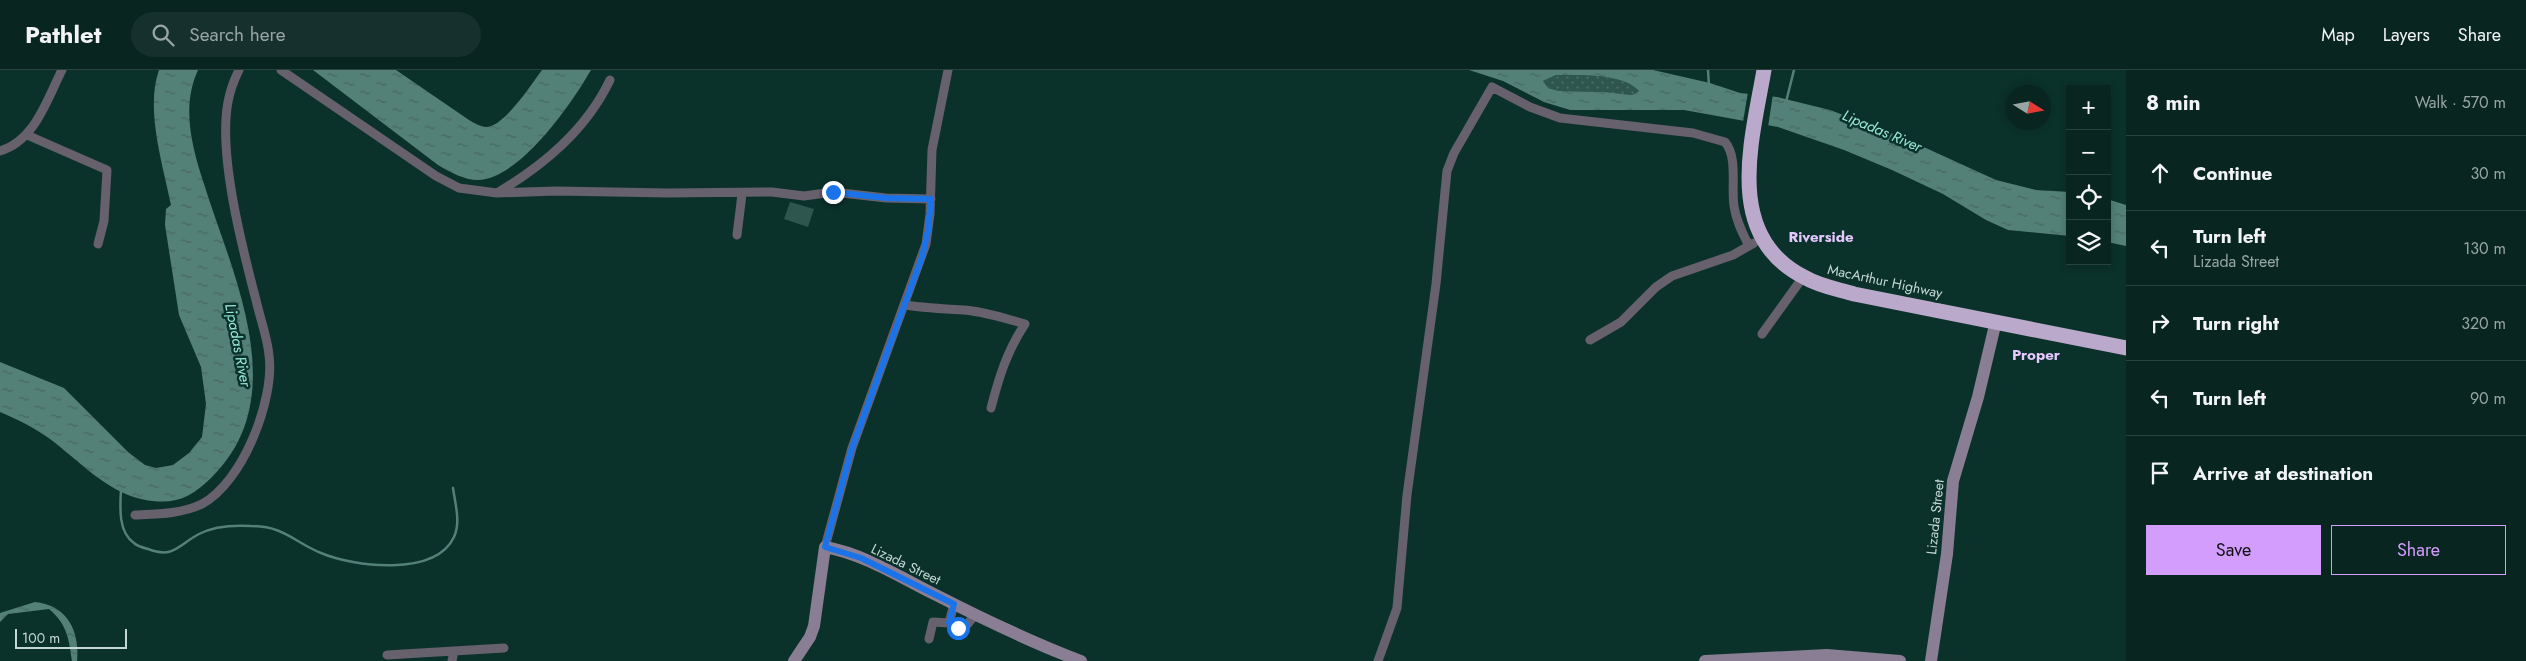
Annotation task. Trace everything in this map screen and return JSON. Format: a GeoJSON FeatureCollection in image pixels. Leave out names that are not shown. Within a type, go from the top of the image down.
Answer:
{"type":"FeatureCollection","features":[{"type":"Feature","properties":{"kind":"highway","name":"MacArthur Highway"},"geometry":{"type":"LineString","coordinates":[[1763,77],[1754,133],[1748,191],[1750,207],[1763,238],[1778,258],[1803,277],[1854,294],[2126,348]]}},
{"type":"Feature","properties":{"kind":"street"},"geometry":{"type":"LineString","coordinates":[[0,151],[13,146],[27,135],[62,70]]}},
{"type":"Feature","properties":{"kind":"street"},"geometry":{"type":"LineString","coordinates":[[135,515],[181,512],[203,503],[224,484],[239,467],[250,445],[267,390],[269,356],[243,246],[231,182],[228,150],[228,102],[239,70]]}},
{"type":"Feature","properties":{"kind":"street"},"geometry":{"type":"LineString","coordinates":[[281,70],[436,176],[459,188],[497,193],[562,191],[742,194],[772,192],[804,196],[833,192],[886,198],[931,199]]}},
{"type":"Feature","properties":{"kind":"street"},"geometry":{"type":"LineString","coordinates":[[794,661],[810,637],[814,626],[825,547],[852,448],[926,244],[931,199],[932,150],[948,70]]}},
{"type":"Feature","properties":{"kind":"street"},"geometry":{"type":"LineString","coordinates":[[497,193],[544,161],[572,136],[601,100],[610,80]]}},
{"type":"Feature","properties":{"kind":"street"},"geometry":{"type":"LineString","coordinates":[[1378,661],[1397,608],[1406,495],[1436,284],[1447,171],[1454,153],[1492,87],[1530,107],[1560,118],[1693,133],[1725,142],[1732,154],[1734,208],[1740,228],[1749,246]]}},
{"type":"Feature","properties":{"kind":"street"},"geometry":{"type":"LineString","coordinates":[[27,135],[107,170],[104,221],[98,244]]}},
{"type":"Feature","properties":{"kind":"street"},"geometry":{"type":"LineString","coordinates":[[737,235],[742,194]]}},
{"type":"Feature","properties":{"kind":"street"},"geometry":{"type":"LineString","coordinates":[[1590,340],[1621,322],[1656,287],[1672,276],[1734,255],[1763,238]]}},
{"type":"Feature","properties":{"kind":"street"},"geometry":{"type":"LineString","coordinates":[[1762,334],[1803,277]]}},
{"type":"Feature","properties":{"kind":"street"},"geometry":{"type":"LineString","coordinates":[[905,305],[997,315],[1025,324],[1011,344],[991,408]]}},
{"type":"Feature","properties":{"kind":"street","name":"Lizada Street"},"geometry":{"type":"LineString","coordinates":[[1931,661],[1946,563],[1952,481],[1978,397],[1996,321]]}},
{"type":"Feature","properties":{"kind":"street","name":"Lizada Street"},"geometry":{"type":"LineString","coordinates":[[825,547],[861,558],[1039,645],[1081,661]]}},
{"type":"Feature","properties":{"kind":"street"},"geometry":{"type":"LineString","coordinates":[[949,623],[954,604]]}},
{"type":"Feature","properties":{"kind":"street"},"geometry":{"type":"LineString","coordinates":[[929,639],[933,622],[949,623],[958,628],[965,627],[975,615]]}},
{"type":"Feature","properties":{"kind":"street"},"geometry":{"type":"LineString","coordinates":[[387,656],[504,648]]}},
{"type":"Feature","properties":{"kind":"street"},"geometry":{"type":"LineString","coordinates":[[452,661],[454,651]]}},
{"type":"Feature","properties":{"kind":"street"},"geometry":{"type":"LineString","coordinates":[[1705,661],[1827,655],[1900,661]]}},
{"type":"Feature","properties":{"kind":"shaded area"},"geometry":{"type":"Polygon","coordinates":[[[1556,75],[1588,75],[1612,78],[1632,85],[1639,91],[1632,95],[1605,92],[1559,91],[1548,88],[1543,81],[1556,75]]]}},
{"type":"Feature","properties":{"kind":"shaded area"},"geometry":{"type":"Polygon","coordinates":[[[790,202],[814,209],[808,227],[784,219],[790,202]]]}},
{"type":"Feature","properties":{"kind":"water","name":"Lipadas River"},"geometry":{"type":"Polygon","coordinates":[[[159,70],[198,70],[190,98],[189,113],[192,141],[240,295],[249,334],[253,372],[249,410],[236,445],[204,485],[180,499],[162,502],[141,499],[116,489],[93,474],[44,435],[0,412],[0,362],[64,388],[128,452],[145,465],[156,468],[173,465],[189,453],[202,437],[206,404],[201,367],[179,315],[165,225],[166,209],[171,205],[160,155],[155,119],[155,85],[159,70]]]}},
{"type":"Feature","properties":{"kind":"water"},"geometry":{"type":"Polygon","coordinates":[[[313,70],[396,70],[469,120],[486,127],[505,117],[542,70],[591,70],[558,119],[527,153],[511,167],[494,176],[473,180],[452,173],[438,165],[313,70]]]}},
{"type":"Feature","properties":{"kind":"water","name":"Lipadas River"},"geometry":{"type":"Polygon","coordinates":[[[1469,70],[1653,70],[1710,83],[1740,93],[1777,97],[1830,110],[1904,138],[1996,180],[2036,190],[2066,192],[2066,236],[2008,230],[1986,220],[1943,194],[1892,170],[1844,150],[1778,127],[1684,110],[1570,110],[1544,102],[1503,81],[1469,70]],[[1556,75],[1543,81],[1548,88],[1559,91],[1605,92],[1632,95],[1639,91],[1632,85],[1622,81],[1588,75],[1556,75]]]}},
{"type":"Feature","properties":{"kind":"water"},"geometry":{"type":"Polygon","coordinates":[[[2111,200],[2126,205],[2126,246],[2111,243],[2111,200]]]}},
{"type":"Feature","properties":{"kind":"water"},"geometry":{"type":"Polygon","coordinates":[[[35,602],[55,608],[69,621],[76,640],[77,661],[72,661],[66,632],[60,620],[49,609],[8,614],[0,622],[0,613],[35,602]]]}},
{"type":"Feature","properties":{"kind":"pier"},"geometry":{"type":"Polygon","coordinates":[[[1748,92],[1773,94],[1768,127],[1743,122],[1748,92]]]}},
{"type":"Feature","properties":{"kind":"waterway"},"geometry":{"type":"LineString","coordinates":[[1708,70],[1709,86]]}},
{"type":"Feature","properties":{"kind":"waterway"},"geometry":{"type":"LineString","coordinates":[[1786,102],[1794,70]]}},
{"type":"Feature","properties":{"kind":"waterway"},"geometry":{"type":"LineString","coordinates":[[121,490],[121,519],[125,532],[137,545],[157,552],[170,552],[199,534],[211,529],[251,526],[281,532],[312,549],[335,558],[373,565],[393,565],[412,563],[430,558],[444,550],[454,537],[457,525],[453,488]]}},
{"type":"Feature","properties":{"kind":"district","name":"Riverside"},"geometry":{"type":"Point","coordinates":[1821,237]}},
{"type":"Feature","properties":{"kind":"district","name":"Proper"},"geometry":{"type":"Point","coordinates":[2036,355]}},
{"type":"Feature","properties":{"kind":"route"},"geometry":{"type":"LineString","coordinates":[[833,192],[886,198],[931,199],[926,244],[914,282],[852,448],[825,547],[847,552],[861,558],[954,604],[949,623],[958,628]]}}]}
